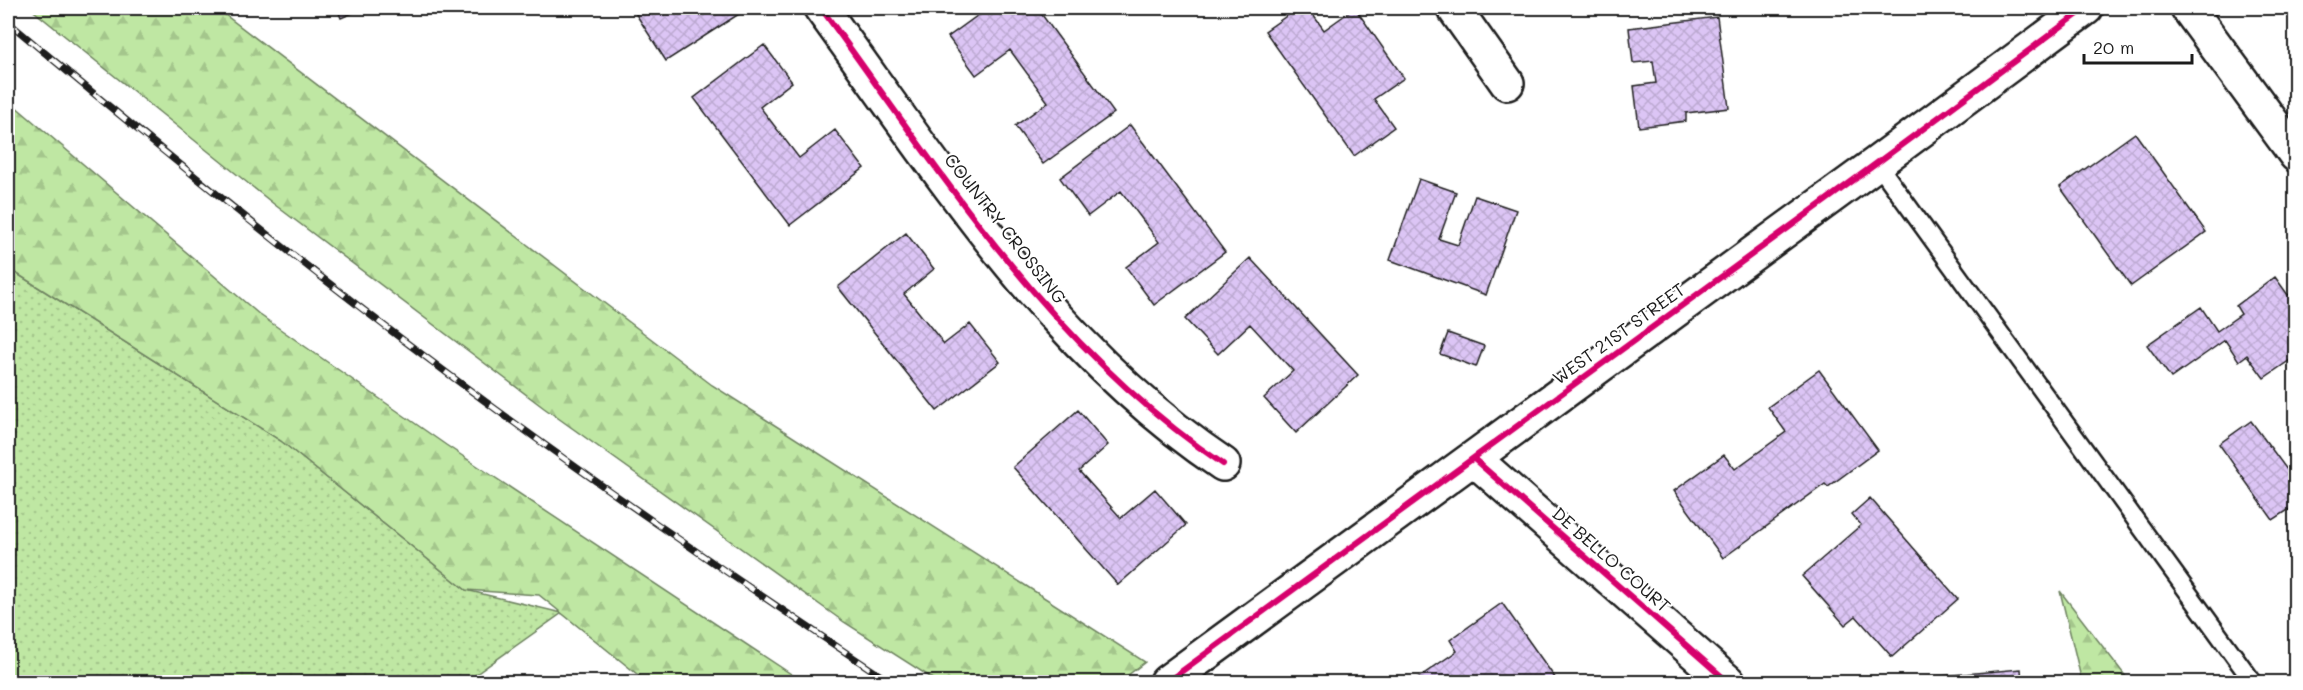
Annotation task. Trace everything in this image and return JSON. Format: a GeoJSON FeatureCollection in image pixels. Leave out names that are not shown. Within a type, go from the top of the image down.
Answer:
{"type":"FeatureCollection","features":[{"type":"Feature","properties":{"kind":"street","name":"COUNTRY CROSSING"},"geometry":{"type":"LineString","coordinates":[[821,8],[995,247],[1037,298],[1120,382],[1189,440],[1223,464]]}},
{"type":"Feature","properties":{"kind":"street"},"geometry":{"type":"LineString","coordinates":[[1454,8],[1507,83]]}},
{"type":"Feature","properties":{"kind":"street","name":"WEST 21ST STREET"},"geometry":{"type":"LineString","coordinates":[[1167,682],[2086,8]]}},
{"type":"Feature","properties":{"kind":"street"},"geometry":{"type":"LineString","coordinates":[[2188,8],[2295,155]]}},
{"type":"Feature","properties":{"kind":"street","name":"DE BELLO COURT"},"geometry":{"type":"LineString","coordinates":[[1474,459],[1728,682]]}},
{"type":"Feature","properties":{"kind":"lane"},"geometry":{"type":"LineString","coordinates":[[1877,163],[2253,682]]}},
{"type":"Feature","properties":{"kind":"green space"},"geometry":{"type":"Polygon","coordinates":[[[30,8],[216,8],[712,385],[1145,662],[1119,682],[938,682],[844,622],[544,408],[275,205],[30,8]]]}},
{"type":"Feature","properties":{"kind":"green space"},"geometry":{"type":"Polygon","coordinates":[[[8,100],[260,315],[446,445],[803,682],[647,682],[539,595],[466,590],[281,441],[8,268],[8,100]]]}},
{"type":"Feature","properties":{"kind":"green space"},"geometry":{"type":"Polygon","coordinates":[[[8,268],[281,441],[466,590],[562,613],[465,682],[8,682],[8,268]]]}},
{"type":"Feature","properties":{"kind":"green space"},"geometry":{"type":"Polygon","coordinates":[[[2060,591],[2130,682],[2082,682],[2060,591]]]}},
{"type":"Feature","properties":{"kind":"building"},"geometry":{"type":"Polygon","coordinates":[[[337,8],[364,8],[341,18],[337,8]]]}},
{"type":"Feature","properties":{"kind":"building"},"geometry":{"type":"Polygon","coordinates":[[[632,8],[735,8],[739,14],[666,61],[632,8]]]}},
{"type":"Feature","properties":{"kind":"building"},"geometry":{"type":"Polygon","coordinates":[[[988,8],[1037,8],[1114,113],[1043,164],[1015,126],[1048,102],[1010,50],[976,75],[948,37],[988,8]]]}},
{"type":"Feature","properties":{"kind":"building"},"geometry":{"type":"Polygon","coordinates":[[[1298,8],[1308,8],[1324,30],[1355,8],[1404,78],[1374,99],[1394,127],[1354,156],[1265,31],[1298,8]]]}},
{"type":"Feature","properties":{"kind":"building"},"geometry":{"type":"Polygon","coordinates":[[[1717,17],[1729,108],[1686,113],[1686,121],[1639,127],[1634,86],[1656,83],[1653,61],[1633,63],[1629,28],[1717,17]]]}},
{"type":"Feature","properties":{"kind":"building"},"geometry":{"type":"Polygon","coordinates":[[[764,45],[792,82],[760,107],[799,158],[835,130],[864,168],[790,225],[694,98],[764,45]]]}},
{"type":"Feature","properties":{"kind":"building"},"geometry":{"type":"Polygon","coordinates":[[[1130,125],[1225,252],[1154,305],[1126,267],[1159,242],[1121,191],[1088,216],[1060,178],[1130,125]]]}},
{"type":"Feature","properties":{"kind":"building"},"geometry":{"type":"Polygon","coordinates":[[[2135,133],[2206,232],[2131,286],[2060,187],[2135,133]]]}},
{"type":"Feature","properties":{"kind":"building"},"geometry":{"type":"Polygon","coordinates":[[[1419,179],[1456,192],[1439,239],[1458,245],[1475,196],[1516,210],[1486,295],[1390,260],[1419,179]]]}},
{"type":"Feature","properties":{"kind":"building"},"geometry":{"type":"Polygon","coordinates":[[[906,233],[934,269],[904,294],[944,344],[970,324],[1000,362],[937,411],[838,287],[906,233]]]}},
{"type":"Feature","properties":{"kind":"building"},"geometry":{"type":"Polygon","coordinates":[[[1250,258],[1358,375],[1296,433],[1264,398],[1293,371],[1250,324],[1218,354],[1185,319],[1250,258]]]}},
{"type":"Feature","properties":{"kind":"building"},"geometry":{"type":"Polygon","coordinates":[[[2275,277],[2288,295],[2294,291],[2296,294],[2296,356],[2264,378],[2247,355],[2239,361],[2225,340],[2171,378],[2147,345],[2201,307],[2217,331],[2241,314],[2236,306],[2275,277]]]}},
{"type":"Feature","properties":{"kind":"building"},"geometry":{"type":"Polygon","coordinates":[[[1448,333],[1484,346],[1476,367],[1440,354],[1448,333]]]}},
{"type":"Feature","properties":{"kind":"building"},"geometry":{"type":"Polygon","coordinates":[[[1819,370],[1878,450],[1828,487],[1825,484],[1723,558],[1674,491],[1724,455],[1735,469],[1786,432],[1768,407],[1819,370]]]}},
{"type":"Feature","properties":{"kind":"building"},"geometry":{"type":"Polygon","coordinates":[[[1078,410],[1108,445],[1079,471],[1121,518],[1155,489],[1186,525],[1118,585],[1013,467],[1078,410]]]}},
{"type":"Feature","properties":{"kind":"building"},"geometry":{"type":"Polygon","coordinates":[[[2251,421],[2296,482],[2296,505],[2273,520],[2219,444],[2251,421]]]}},
{"type":"Feature","properties":{"kind":"building"},"geometry":{"type":"Polygon","coordinates":[[[1870,498],[1958,599],[1892,657],[1856,616],[1845,625],[1802,576],[1861,525],[1852,514],[1870,498]]]}},
{"type":"Feature","properties":{"kind":"building"},"geometry":{"type":"Polygon","coordinates":[[[1502,603],[1558,682],[1412,682],[1457,651],[1450,640],[1502,603]]]}},
{"type":"Feature","properties":{"kind":"building"},"geometry":{"type":"Polygon","coordinates":[[[2021,669],[2022,682],[1918,682],[1918,678],[2021,669]]]}},
{"type":"Feature","properties":{"kind":"railway"},"geometry":{"type":"LineString","coordinates":[[8,22],[215,193],[427,358],[657,524],[890,682]]}},
{"type":"Feature","properties":{"kind":"cycle path"},"geometry":{"type":"LineString","coordinates":[[821,8],[956,194],[1002,254],[1052,312],[1104,367],[1161,418],[1223,464]]}},
{"type":"Feature","properties":{"kind":"cycle path"},"geometry":{"type":"LineString","coordinates":[[1167,682],[2086,8]]}},
{"type":"Feature","properties":{"kind":"cycle path"},"geometry":{"type":"LineString","coordinates":[[1474,459],[1728,682]]}}]}
